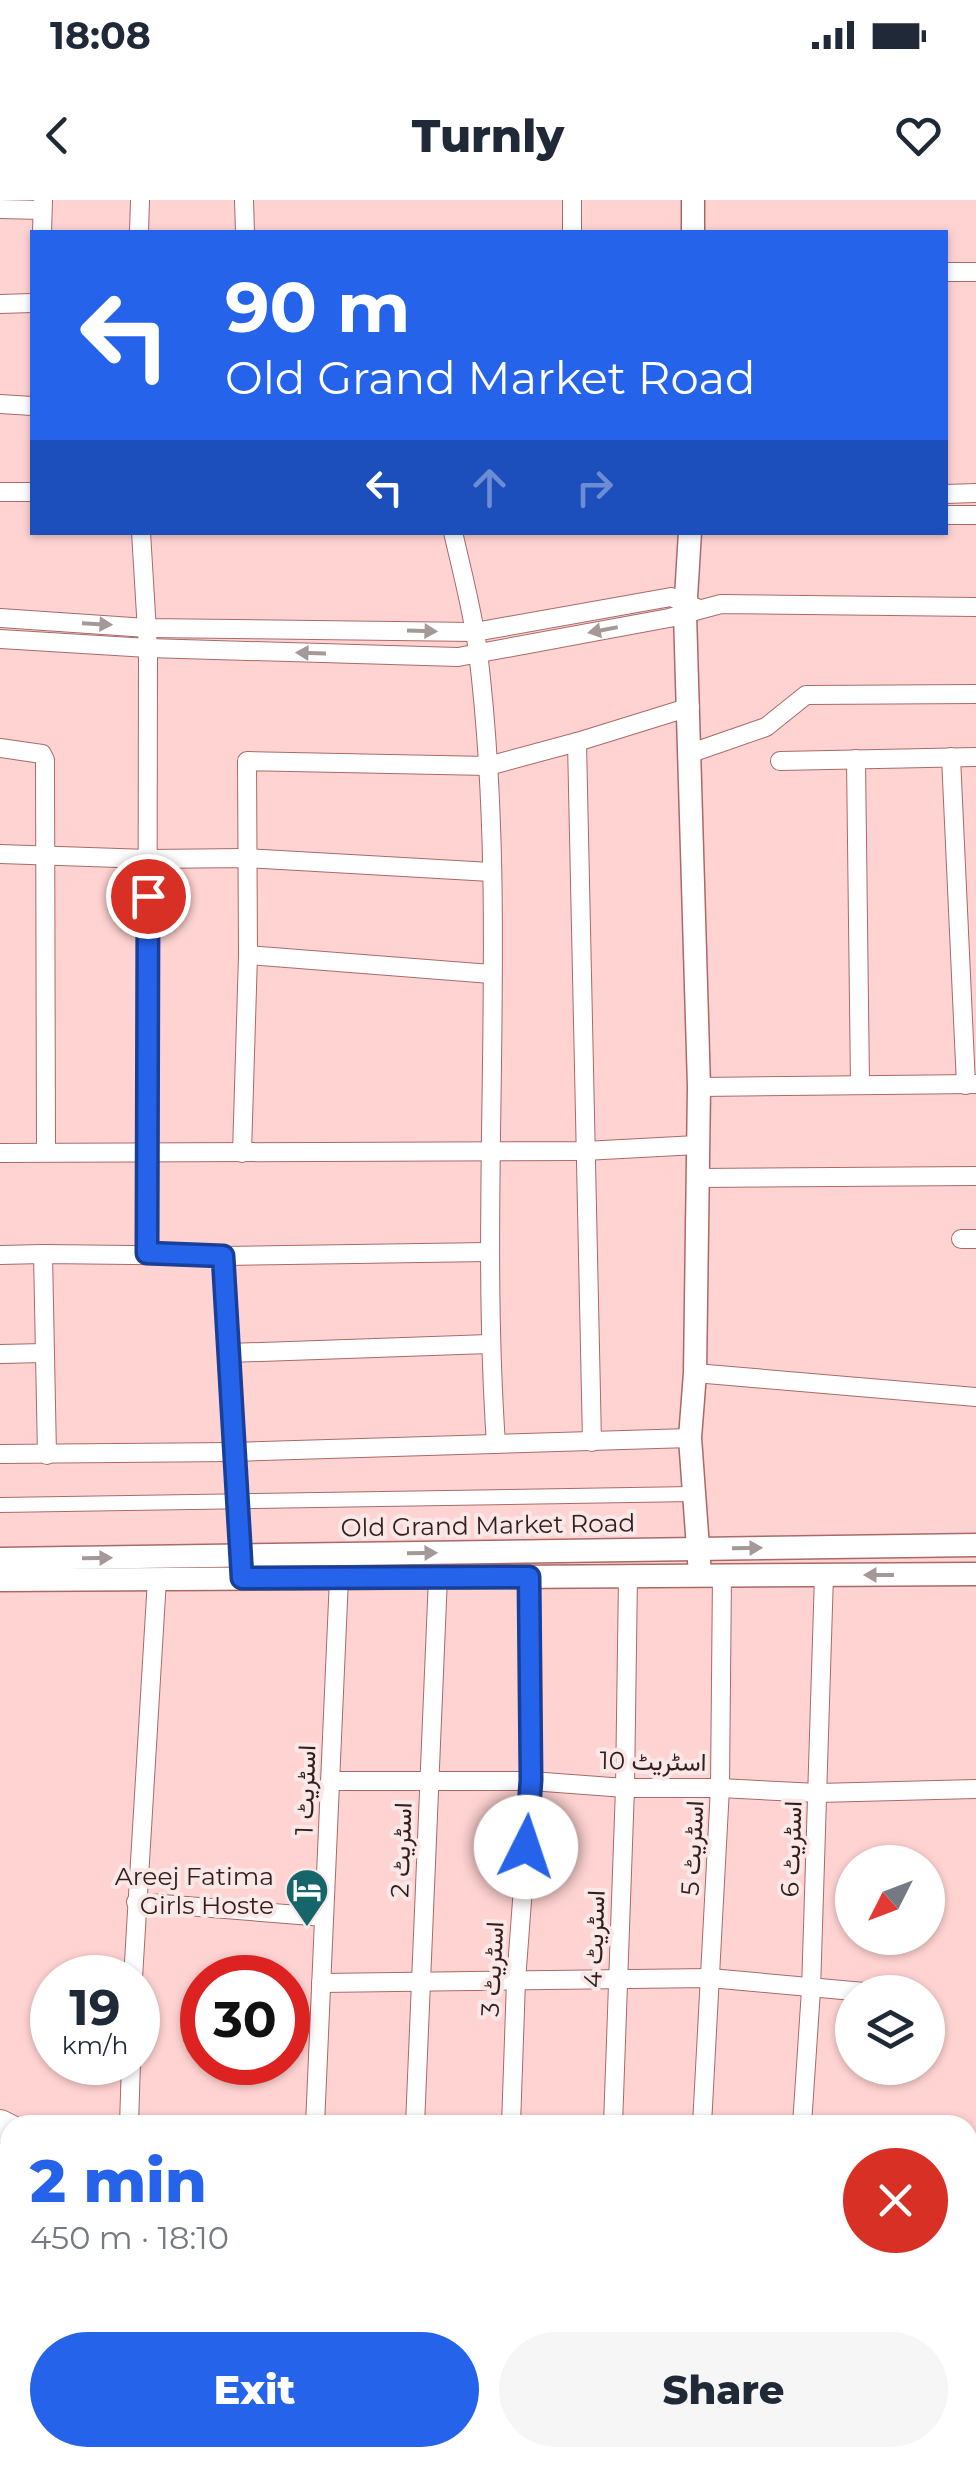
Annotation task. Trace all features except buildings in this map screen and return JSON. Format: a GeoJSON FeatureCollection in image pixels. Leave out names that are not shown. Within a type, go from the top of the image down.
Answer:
{"type":"FeatureCollection","features":[{"type":"Feature","properties":{"kind":"street"},"geometry":{"type":"LineString","coordinates":[[139,230],[140,200]]}},
{"type":"Feature","properties":{"kind":"street"},"geometry":{"type":"LineString","coordinates":[[244,200],[245,230]]}},
{"type":"Feature","properties":{"kind":"street"},"geometry":{"type":"LineString","coordinates":[[572,200],[572,230]]}},
{"type":"Feature","properties":{"kind":"street"},"geometry":{"type":"LineString","coordinates":[[693,200],[693,230]]}},
{"type":"Feature","properties":{"kind":"street"},"geometry":{"type":"LineString","coordinates":[[0,209],[42,205]]}},
{"type":"Feature","properties":{"kind":"street"},"geometry":{"type":"LineString","coordinates":[[948,272],[976,272]]}},
{"type":"Feature","properties":{"kind":"street"},"geometry":{"type":"LineString","coordinates":[[0,304],[30,303]]}},
{"type":"Feature","properties":{"kind":"street"},"geometry":{"type":"LineString","coordinates":[[0,404],[30,406]]}},
{"type":"Feature","properties":{"kind":"street"},"geometry":{"type":"LineString","coordinates":[[0,492],[30,492]]}},
{"type":"Feature","properties":{"kind":"street"},"geometry":{"type":"LineString","coordinates":[[948,494],[976,493]]}},
{"type":"Feature","properties":{"kind":"street"},"geometry":{"type":"LineString","coordinates":[[948,516],[976,515]]}},
{"type":"Feature","properties":{"kind":"street"},"geometry":{"type":"LineString","coordinates":[[141,535],[148,648],[147,1253]]}},
{"type":"Feature","properties":{"kind":"street"},"geometry":{"type":"LineString","coordinates":[[454,535],[478,653],[488,766],[492,872],[488,1252],[496,1444]]}},
{"type":"Feature","properties":{"kind":"street"},"geometry":{"type":"LineString","coordinates":[[690,535],[699,1086],[695,1373],[690,1438],[700,1549],[711,1574]]}},
{"type":"Feature","properties":{"kind":"street"},"geometry":{"type":"LineString","coordinates":[[0,618],[147,628],[474,632],[670,597],[689,608]]}},
{"type":"Feature","properties":{"kind":"street"},"geometry":{"type":"LineString","coordinates":[[0,639],[431,658],[478,653],[721,604],[976,608]]}},
{"type":"Feature","properties":{"kind":"street"},"geometry":{"type":"LineString","coordinates":[[691,753],[766,727],[806,695],[976,694]]}},
{"type":"Feature","properties":{"kind":"street"},"geometry":{"type":"LineString","coordinates":[[242,1153],[248,955],[246,765],[251,759],[488,766],[690,707]]}},
{"type":"Feature","properties":{"kind":"street"},"geometry":{"type":"LineString","coordinates":[[577,742],[592,1442]]}},
{"type":"Feature","properties":{"kind":"street"},"geometry":{"type":"LineString","coordinates":[[0,748],[42,754],[46,1151]]}},
{"type":"Feature","properties":{"kind":"street"},"geometry":{"type":"LineString","coordinates":[[699,1086],[971,1084],[951,757]]}},
{"type":"Feature","properties":{"kind":"street"},"geometry":{"type":"LineString","coordinates":[[780,761],[976,757]]}},
{"type":"Feature","properties":{"kind":"street"},"geometry":{"type":"LineString","coordinates":[[856,759],[860,1085]]}},
{"type":"Feature","properties":{"kind":"street"},"geometry":{"type":"LineString","coordinates":[[0,854],[246,858],[492,872]]}},
{"type":"Feature","properties":{"kind":"street"},"geometry":{"type":"LineString","coordinates":[[248,955],[491,974]]}},
{"type":"Feature","properties":{"kind":"street"},"geometry":{"type":"LineString","coordinates":[[0,1153],[584,1151],[697,1145]]}},
{"type":"Feature","properties":{"kind":"street"},"geometry":{"type":"LineString","coordinates":[[697,1178],[976,1176]]}},
{"type":"Feature","properties":{"kind":"street"},"geometry":{"type":"LineString","coordinates":[[0,1255],[488,1252]]}},
{"type":"Feature","properties":{"kind":"street"},"geometry":{"type":"LineString","coordinates":[[43,1254],[47,1455]]}},
{"type":"Feature","properties":{"kind":"street"},"geometry":{"type":"LineString","coordinates":[[223,1256],[242,1567]]}},
{"type":"Feature","properties":{"kind":"street"},"geometry":{"type":"LineString","coordinates":[[229,1353],[490,1344]]}},
{"type":"Feature","properties":{"kind":"street"},"geometry":{"type":"LineString","coordinates":[[0,1354],[45,1353]]}},
{"type":"Feature","properties":{"kind":"street"},"geometry":{"type":"LineString","coordinates":[[695,1373],[976,1397]]}},
{"type":"Feature","properties":{"kind":"street"},"geometry":{"type":"LineString","coordinates":[[0,1454],[233,1452],[690,1438]]}},
{"type":"Feature","properties":{"kind":"street"},"geometry":{"type":"LineString","coordinates":[[0,1504],[693,1494]]}},
{"type":"Feature","properties":{"kind":"street","name":"Old Grand Market Road"},"geometry":{"type":"LineString","coordinates":[[0,1559],[242,1567],[700,1549],[976,1545]]}},
{"type":"Feature","properties":{"kind":"street","name":"Old Grand Market Road"},"geometry":{"type":"LineString","coordinates":[[0,1580],[157,1579],[242,1567],[339,1578],[976,1574]]}},
{"type":"Feature","properties":{"kind":"street","name":"اسٹریٹ 5"},"geometry":{"type":"LineString","coordinates":[[703,2115],[720,1788],[711,1574]]}},
{"type":"Feature","properties":{"kind":"street","name":"اسٹریٹ 6"},"geometry":{"type":"LineString","coordinates":[[803,2115],[811,1990],[824,1575]]}},
{"type":"Feature","properties":{"kind":"street","name":"اسٹریٹ 4"},"geometry":{"type":"LineString","coordinates":[[613,2115],[628,1576]]}},
{"type":"Feature","properties":{"kind":"street","name":"اسٹریٹ 2"},"geometry":{"type":"LineString","coordinates":[[415,2115],[438,1577]]}},
{"type":"Feature","properties":{"kind":"street","name":"اسٹریٹ 3"},"geometry":{"type":"LineString","coordinates":[[511,2115],[516,1981],[531,1780],[529,1577]]}},
{"type":"Feature","properties":{"kind":"street","name":"اسٹریٹ 1"},"geometry":{"type":"LineString","coordinates":[[316,2115],[339,1578]]}},
{"type":"Feature","properties":{"kind":"street"},"geometry":{"type":"LineString","coordinates":[[134,1955],[157,1579]]}},
{"type":"Feature","properties":{"kind":"street","name":"اسٹریٹ 10"},"geometry":{"type":"LineString","coordinates":[[330,1782],[531,1780],[625,1788],[818,1793],[976,1789]]}},
{"type":"Feature","properties":{"kind":"street"},"geometry":{"type":"LineString","coordinates":[[136,1902],[324,1918]]}},
{"type":"Feature","properties":{"kind":"street"},"geometry":{"type":"LineString","coordinates":[[322,1983],[710,1978],[835,1991]]}},
{"type":"Feature","properties":{"kind":"street"},"geometry":{"type":"LineString","coordinates":[[129,2115],[130,2085]]}},
{"type":"Feature","properties":{"kind":"place","name":"Areej Fatima Girls Hoste"},"geometry":{"type":"Point","coordinates":[307,1928]}},
{"type":"Feature","properties":{"kind":"route"},"geometry":{"type":"LineString","coordinates":[[148,896],[147,1253],[223,1256],[242,1578],[529,1577],[531,1780],[526,1847]]}}]}
